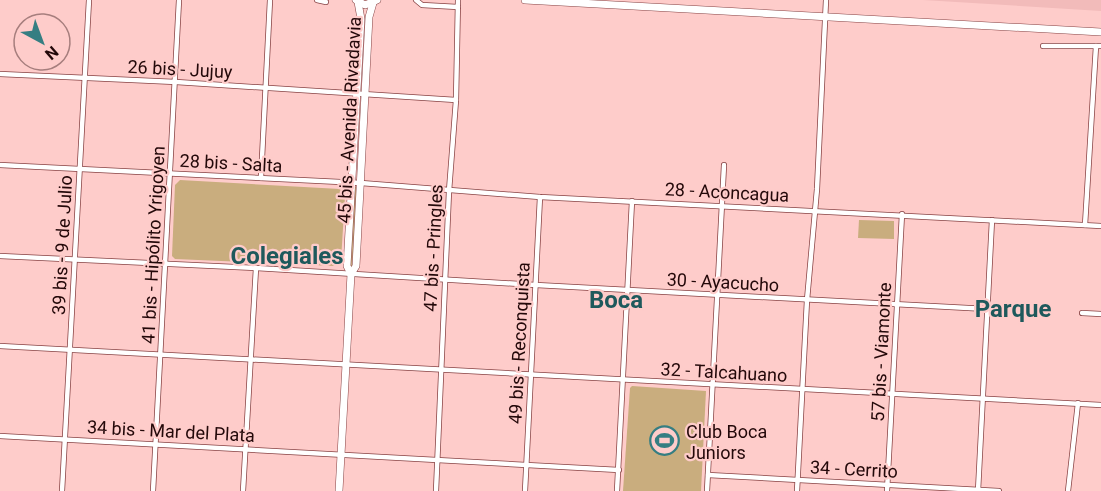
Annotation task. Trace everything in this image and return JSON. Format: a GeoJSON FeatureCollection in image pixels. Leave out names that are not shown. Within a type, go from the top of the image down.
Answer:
{"type":"FeatureCollection","features":[{"type":"Feature","properties":{"kind":"main road"},"geometry":{"type":"LineString","coordinates":[[525,0],[1101,32]]}},
{"type":"Feature","properties":{"kind":"main road"},"geometry":{"type":"LineString","coordinates":[[357,1],[365,5],[376,1]]}},
{"type":"Feature","properties":{"kind":"main road","name":"45 bis - Avenida Rivadavia"},"geometry":{"type":"LineString","coordinates":[[339,491],[351,274],[356,266],[362,183],[361,19],[357,1]]}},
{"type":"Feature","properties":{"kind":"main road","name":"45 bis - Avenida Rivadavia"},"geometry":{"type":"LineString","coordinates":[[351,274],[347,266],[353,183],[369,17],[376,1]]}},
{"type":"Feature","properties":{"kind":"street","name":"39 bis - 9 de Julio"},"geometry":{"type":"LineString","coordinates":[[62,491],[88,0]]}},
{"type":"Feature","properties":{"kind":"street","name":"41 bis - Hipólito Yrigoyen"},"geometry":{"type":"LineString","coordinates":[[153,491],[179,0]]}},
{"type":"Feature","properties":{"kind":"street"},"geometry":{"type":"LineString","coordinates":[[261,178],[270,0]]}},
{"type":"Feature","properties":{"kind":"street"},"geometry":{"type":"LineString","coordinates":[[317,0],[326,2]]}},
{"type":"Feature","properties":{"kind":"street"},"geometry":{"type":"LineString","coordinates":[[416,0],[422,4],[458,7]]}},
{"type":"Feature","properties":{"kind":"street","name":"47 bis - Pringles"},"geometry":{"type":"LineString","coordinates":[[435,491],[449,191],[456,100],[458,0]]}},
{"type":"Feature","properties":{"kind":"street"},"geometry":{"type":"LineString","coordinates":[[797,491],[826,0]]}},
{"type":"Feature","properties":{"kind":"street"},"geometry":{"type":"LineString","coordinates":[[1043,46],[1098,46],[1085,225]]}},
{"type":"Feature","properties":{"kind":"street","name":"26 bis - Jujuy"},"geometry":{"type":"LineString","coordinates":[[0,74],[176,82],[456,100]]}},
{"type":"Feature","properties":{"kind":"street","name":"28 bis - Salta"},"geometry":{"type":"LineString","coordinates":[[0,165],[80,167],[353,183]]}},
{"type":"Feature","properties":{"kind":"street"},"geometry":{"type":"LineString","coordinates":[[707,491],[724,165]]}},
{"type":"Feature","properties":{"kind":"street","name":"28 - Aconcagua"},"geometry":{"type":"LineString","coordinates":[[353,183],[540,197],[1101,226]]}},
{"type":"Feature","properties":{"kind":"street","name":"49 bis - Reconquista"},"geometry":{"type":"LineString","coordinates":[[525,491],[540,197]]}},
{"type":"Feature","properties":{"kind":"street"},"geometry":{"type":"LineString","coordinates":[[617,491],[632,201]]}},
{"type":"Feature","properties":{"kind":"street","name":"57 bis - Viamonte"},"geometry":{"type":"LineString","coordinates":[[887,491],[902,214]]}},
{"type":"Feature","properties":{"kind":"street"},"geometry":{"type":"LineString","coordinates":[[978,490],[992,220]]}},
{"type":"Feature","properties":{"kind":"street","name":"30 - Ayacucho"},"geometry":{"type":"LineString","coordinates":[[0,256],[987,309]]}},
{"type":"Feature","properties":{"kind":"street"},"geometry":{"type":"LineString","coordinates":[[243,491],[256,268]]}},
{"type":"Feature","properties":{"kind":"street"},"geometry":{"type":"LineString","coordinates":[[1082,313],[1101,314]]}},
{"type":"Feature","properties":{"kind":"street","name":"32 - Talcahuano"},"geometry":{"type":"LineString","coordinates":[[0,346],[1101,405]]}},
{"type":"Feature","properties":{"kind":"street"},"geometry":{"type":"LineString","coordinates":[[1068,491],[1078,403]]}},
{"type":"Feature","properties":{"kind":"street","name":"34 bis - Mar del Plata"},"geometry":{"type":"LineString","coordinates":[[0,436],[341,454]]}},
{"type":"Feature","properties":{"kind":"street"},"geometry":{"type":"LineString","coordinates":[[341,454],[619,470]]}},
{"type":"Feature","properties":{"kind":"street","name":"34 - Cerrito"},"geometry":{"type":"LineString","coordinates":[[708,475],[999,491]]}},
{"type":"Feature","properties":{"kind":"shaded area"},"geometry":{"type":"Polygon","coordinates":[[[923,0],[1101,0],[1101,11],[923,0]]]}},
{"type":"Feature","properties":{"kind":"shaded area"},"geometry":{"type":"Polygon","coordinates":[[[180,180],[340,189],[345,196],[341,260],[334,266],[175,259],[172,256],[175,185],[180,180]]]}},
{"type":"Feature","properties":{"kind":"shaded area"},"geometry":{"type":"Polygon","coordinates":[[[355,187],[358,187],[352,266],[350,266],[355,187]]]}},
{"type":"Feature","properties":{"kind":"shaded area"},"geometry":{"type":"Polygon","coordinates":[[[859,220],[894,221],[894,239],[858,238],[859,220]]]}},
{"type":"Feature","properties":{"kind":"shaded area","name":"Club Boca Juniors"},"geometry":{"type":"Polygon","coordinates":[[[632,386],[706,391],[701,491],[623,491],[630,388],[632,386]]]}},
{"type":"Feature","properties":{"kind":"place","name":"Club Boca Juniors"},"geometry":{"type":"Point","coordinates":[665,441]}},
{"type":"Feature","properties":{"kind":"district","name":"Colegiales"},"geometry":{"type":"Point","coordinates":[287,256]}},
{"type":"Feature","properties":{"kind":"district","name":"Boca"},"geometry":{"type":"Point","coordinates":[616,300]}},
{"type":"Feature","properties":{"kind":"district","name":"Parque"},"geometry":{"type":"Point","coordinates":[1013,309]}}]}
